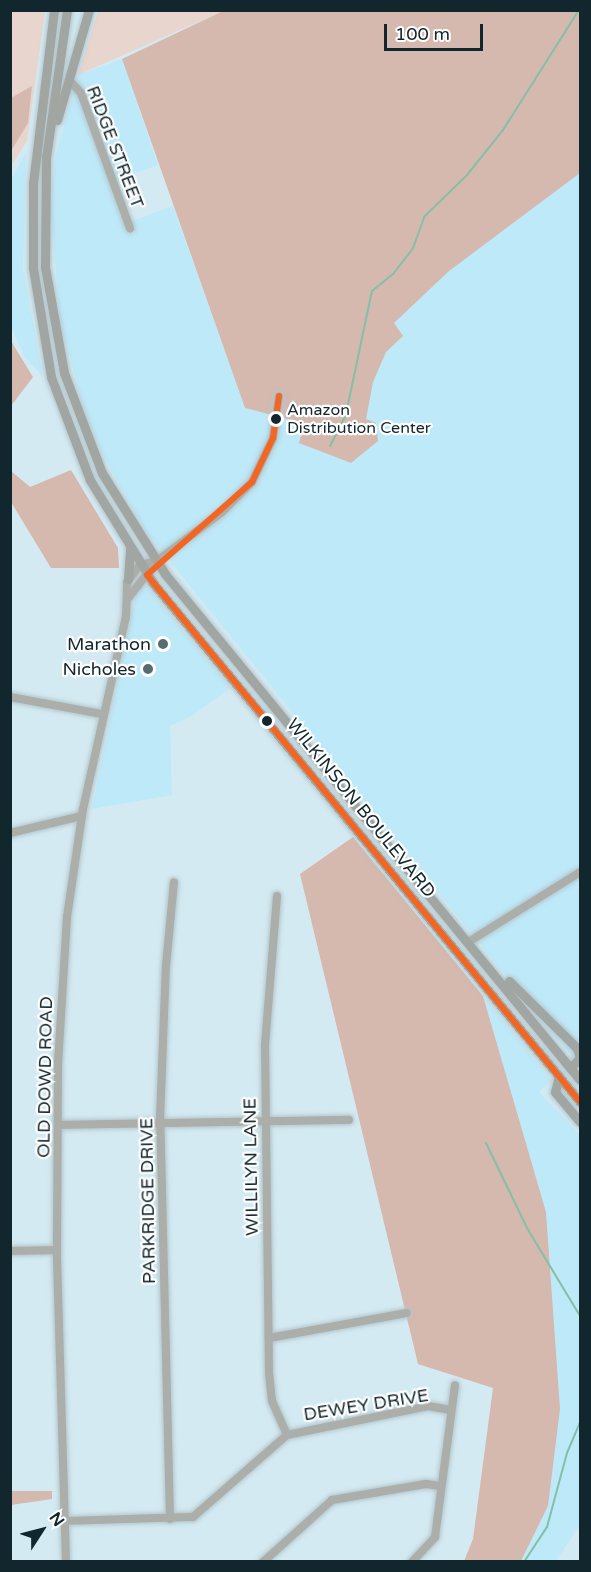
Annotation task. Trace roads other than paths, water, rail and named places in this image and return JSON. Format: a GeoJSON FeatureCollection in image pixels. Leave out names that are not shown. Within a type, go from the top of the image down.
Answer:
{"type":"FeatureCollection","features":[{"type":"Feature","properties":{"kind":"main road","name":"WILKINSON BOULEVARD"},"geometry":{"type":"LineString","coordinates":[[54,10],[33,183],[35,296],[51,378],[69,431],[129,549],[147,575],[580,1102]]}},
{"type":"Feature","properties":{"kind":"main road","name":"WILKINSON BOULEVARD"},"geometry":{"type":"LineString","coordinates":[[67,10],[46,157],[43,232],[48,293],[56,340],[80,421],[116,499],[157,561],[480,952],[580,1080]]}},
{"type":"Feature","properties":{"kind":"main road"},"geometry":{"type":"LineString","coordinates":[[46,157],[89,10]]}},
{"type":"Feature","properties":{"kind":"main road"},"geometry":{"type":"LineString","coordinates":[[35,296],[48,293]]}},
{"type":"Feature","properties":{"kind":"main road"},"geometry":{"type":"LineString","coordinates":[[128,579],[129,549]]}},
{"type":"Feature","properties":{"kind":"main road"},"geometry":{"type":"LineString","coordinates":[[480,952],[578,1048],[580,1058],[570,1068]]}},
{"type":"Feature","properties":{"kind":"main road"},"geometry":{"type":"LineString","coordinates":[[559,1076],[555,1092],[580,1122]]}},
{"type":"Feature","properties":{"kind":"street","name":"RIDGE STREET"},"geometry":{"type":"LineString","coordinates":[[69,80],[81,93],[130,228]]}},
{"type":"Feature","properties":{"kind":"street","name":"OLD DOWD ROAD"},"geometry":{"type":"LineString","coordinates":[[129,599],[157,561],[222,512],[252,482],[273,438],[279,396]]}},
{"type":"Feature","properties":{"kind":"street","name":"OLD DOWD ROAD"},"geometry":{"type":"LineString","coordinates":[[140,565],[157,561]]}},
{"type":"Feature","properties":{"kind":"street"},"geometry":{"type":"LineString","coordinates":[[128,579],[140,565]]}},
{"type":"Feature","properties":{"kind":"street","name":"OLD DOWD ROAD"},"geometry":{"type":"LineString","coordinates":[[66,1562],[57,1250],[58,1125],[64,954],[82,816],[102,714],[129,599],[128,579]]}},
{"type":"Feature","properties":{"kind":"street"},"geometry":{"type":"LineString","coordinates":[[10,697],[102,714]]}},
{"type":"Feature","properties":{"kind":"street"},"geometry":{"type":"LineString","coordinates":[[10,833],[82,816]]}},
{"type":"Feature","properties":{"kind":"street"},"geometry":{"type":"LineString","coordinates":[[470,941],[580,872]]}},
{"type":"Feature","properties":{"kind":"street","name":"PARKRIDGE DRIVE"},"geometry":{"type":"LineString","coordinates":[[170,1519],[161,1124],[163,1008],[174,882]]}},
{"type":"Feature","properties":{"kind":"street","name":"WILLILYN LANE"},"geometry":{"type":"LineString","coordinates":[[277,896],[266,1021],[268,1338],[272,1401],[288,1435]]}},
{"type":"Feature","properties":{"kind":"street"},"geometry":{"type":"LineString","coordinates":[[559,1076],[570,1068]]}},
{"type":"Feature","properties":{"kind":"street"},"geometry":{"type":"LineString","coordinates":[[58,1125],[349,1120]]}},
{"type":"Feature","properties":{"kind":"street"},"geometry":{"type":"LineString","coordinates":[[10,1251],[57,1250]]}},
{"type":"Feature","properties":{"kind":"street"},"geometry":{"type":"LineString","coordinates":[[268,1338],[407,1313]]}},
{"type":"Feature","properties":{"kind":"street","name":"DEWEY DRIVE"},"geometry":{"type":"LineString","coordinates":[[411,1562],[435,1537],[455,1385]]}},
{"type":"Feature","properties":{"kind":"street","name":"DEWEY DRIVE"},"geometry":{"type":"LineString","coordinates":[[65,1521],[170,1519],[204,1511],[288,1435],[428,1406],[451,1410]]}},
{"type":"Feature","properties":{"kind":"street"},"geometry":{"type":"LineString","coordinates":[[263,1562],[332,1500],[426,1484],[441,1486]]}},
{"type":"Feature","properties":{"kind":"waterway"},"geometry":{"type":"LineString","coordinates":[[330,446],[346,414],[372,291],[393,274],[413,248],[424,217],[467,175],[503,130],[579,10]]}},
{"type":"Feature","properties":{"kind":"waterway"},"geometry":{"type":"LineString","coordinates":[[486,1143],[527,1228],[580,1316]]}},
{"type":"Feature","properties":{"kind":"waterway"},"geometry":{"type":"LineString","coordinates":[[524,1562],[547,1527],[567,1453],[580,1422]]}},
{"type":"Feature","properties":{"kind":"place","name":"Amazon Distribution Center"},"geometry":{"type":"Point","coordinates":[276,419]}},
{"type":"Feature","properties":{"kind":"place","name":"Marathon"},"geometry":{"type":"Point","coordinates":[163,644]}},
{"type":"Feature","properties":{"kind":"place","name":"Nicholes"},"geometry":{"type":"Point","coordinates":[148,669]}}]}
